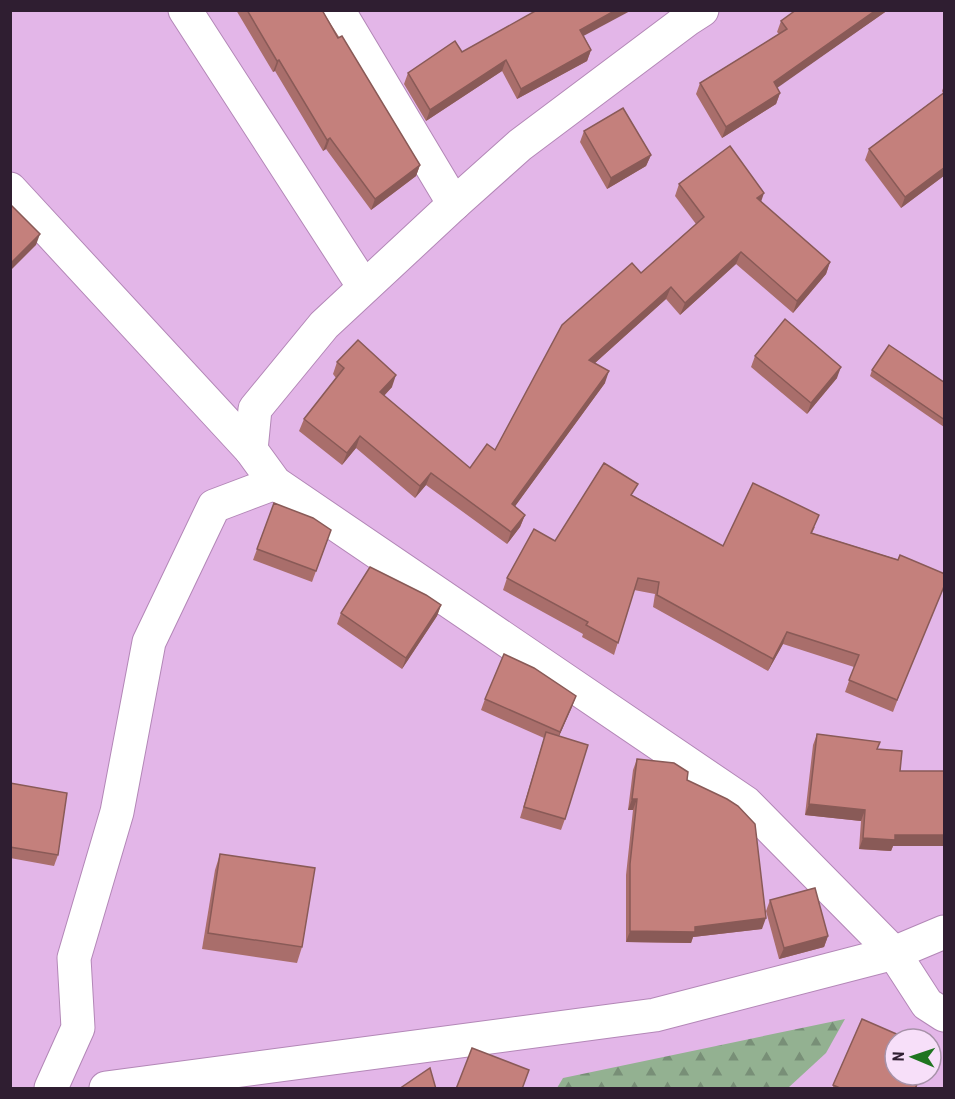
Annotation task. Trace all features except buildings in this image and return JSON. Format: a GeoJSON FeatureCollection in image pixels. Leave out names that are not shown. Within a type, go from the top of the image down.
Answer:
{"type":"FeatureCollection","features":[{"type":"Feature","properties":{"kind":"street"},"geometry":{"type":"LineString","coordinates":[[184,10],[364,287]]}},
{"type":"Feature","properties":{"kind":"street"},"geometry":{"type":"LineString","coordinates":[[338,10],[454,204]]}},
{"type":"Feature","properties":{"kind":"street"},"geometry":{"type":"LineString","coordinates":[[251,450],[255,409],[324,326],[520,145],[702,10]]}},
{"type":"Feature","properties":{"kind":"street"},"geometry":{"type":"LineString","coordinates":[[10,189],[251,450],[275,483],[746,803],[894,953],[927,1004],[945,1015]]}},
{"type":"Feature","properties":{"kind":"street"},"geometry":{"type":"LineString","coordinates":[[51,1089],[78,1028],[74,958],[117,812],[149,642],[214,506],[275,483]]}},
{"type":"Feature","properties":{"kind":"street"},"geometry":{"type":"LineString","coordinates":[[106,1089],[655,1015],[894,953],[945,932]]}},
{"type":"Feature","properties":{"kind":"green space"},"geometry":{"type":"Polygon","coordinates":[[[845,1019],[826,1053],[788,1088],[557,1088],[563,1078],[845,1019]]]}}]}
